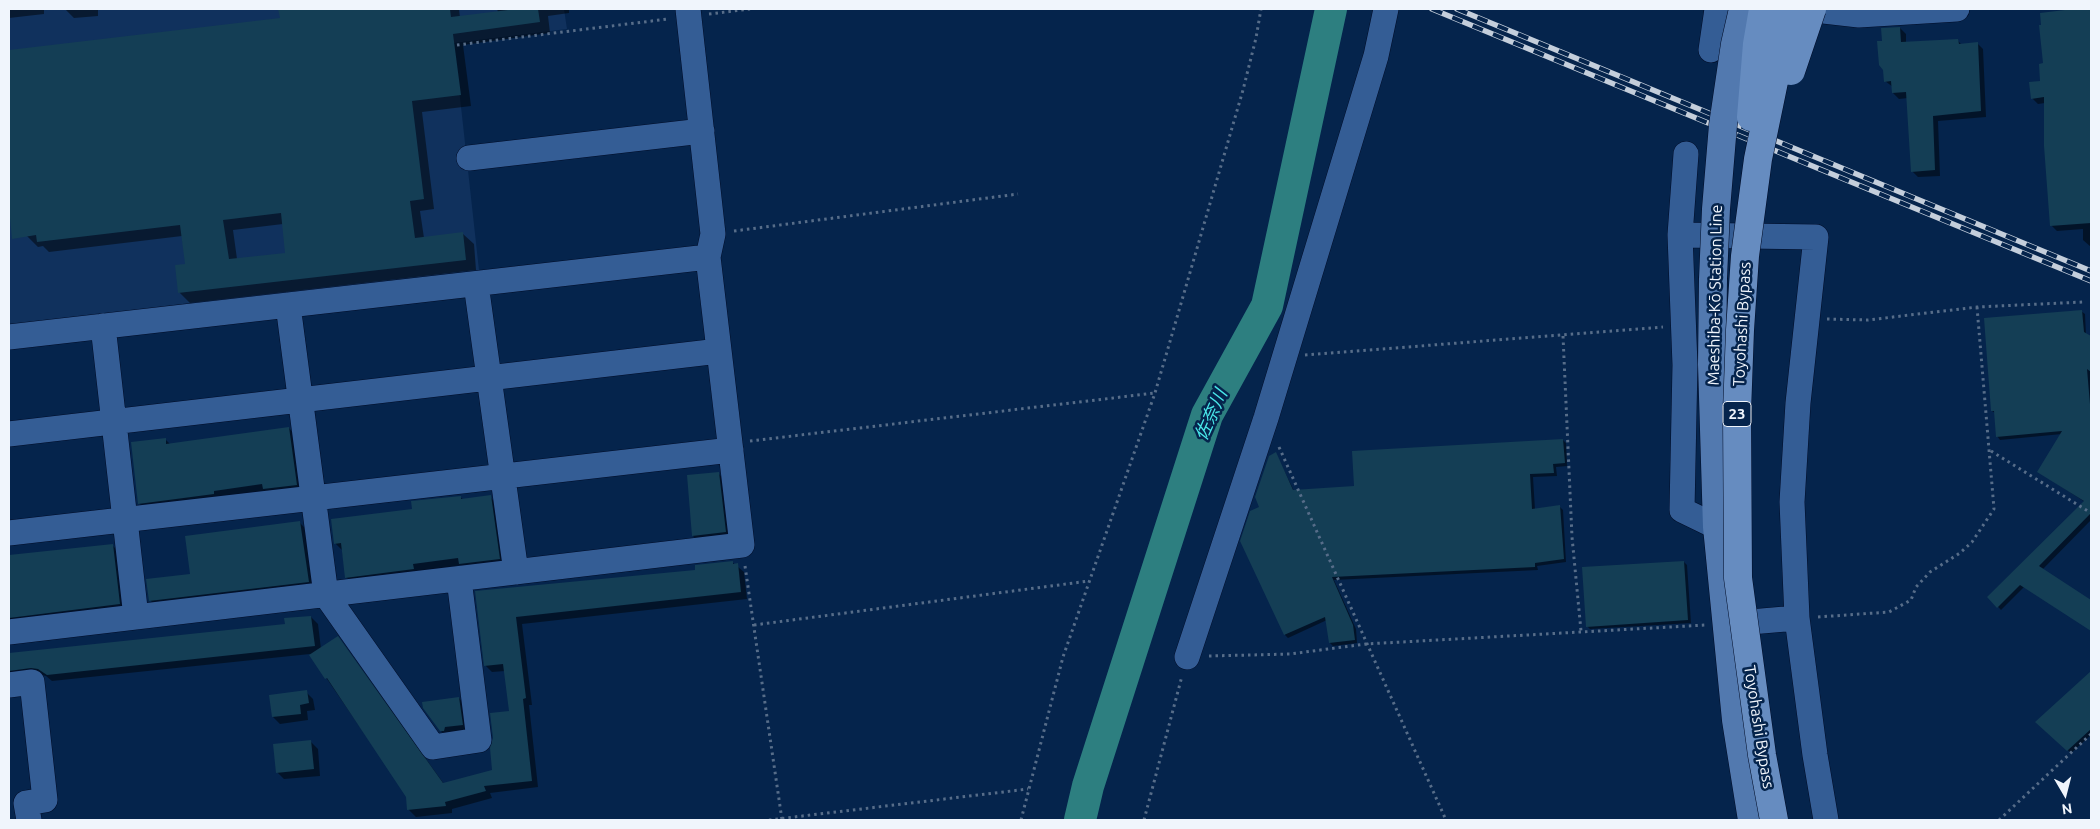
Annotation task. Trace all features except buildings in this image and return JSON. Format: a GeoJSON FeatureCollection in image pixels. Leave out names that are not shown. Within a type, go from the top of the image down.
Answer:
{"type":"FeatureCollection","features":[{"type":"Feature","properties":{"kind":"highway"},"geometry":{"type":"LineString","coordinates":[[1745,256],[1752,102],[1763,9]]}},
{"type":"Feature","properties":{"kind":"highway","name":"Toyohashi Bypass"},"geometry":{"type":"LineString","coordinates":[[1774,820],[1762,755],[1738,578],[1737,412],[1745,256],[1758,159],[1789,9]]}},
{"type":"Feature","properties":{"kind":"highway","name":"Toyohashi Bypass"},"geometry":{"type":"LineString","coordinates":[[1786,820],[1773,759],[1754,572],[1750,418],[1756,266],[1779,106],[1799,9]]}},
{"type":"Feature","properties":{"kind":"highway"},"geometry":{"type":"LineString","coordinates":[[1779,106],[1812,9]]}},
{"type":"Feature","properties":{"kind":"main road","name":"Maeshiba-Kō Station Line"},"geometry":{"type":"LineString","coordinates":[[1742,9],[1723,125],[1716,209],[1712,364],[1717,527],[1736,720],[1752,820]]}},
{"type":"Feature","properties":{"kind":"street"},"geometry":{"type":"LineString","coordinates":[[1187,657],[1266,418],[1376,56],[1386,9]]}},
{"type":"Feature","properties":{"kind":"street"},"geometry":{"type":"LineString","coordinates":[[1711,50],[1717,9]]}},
{"type":"Feature","properties":{"kind":"street"},"geometry":{"type":"LineString","coordinates":[[1806,9],[1860,12],[1957,9]]}},
{"type":"Feature","properties":{"kind":"street"},"geometry":{"type":"LineString","coordinates":[[9,632],[742,545],[708,258],[714,234],[688,12]]}},
{"type":"Feature","properties":{"kind":"street"},"geometry":{"type":"LineString","coordinates":[[469,158],[702,131]]}},
{"type":"Feature","properties":{"kind":"street"},"geometry":{"type":"LineString","coordinates":[[1686,154],[1680,236],[1684,325],[1685,432],[1682,510],[1717,527]]}},
{"type":"Feature","properties":{"kind":"street"},"geometry":{"type":"LineString","coordinates":[[1680,236],[1816,238],[1798,403],[1792,502],[1797,618],[1815,755],[1826,820]]}},
{"type":"Feature","properties":{"kind":"street"},"geometry":{"type":"LineString","coordinates":[[9,336],[708,258]]}},
{"type":"Feature","properties":{"kind":"street"},"geometry":{"type":"LineString","coordinates":[[476,284],[516,572]]}},
{"type":"Feature","properties":{"kind":"street"},"geometry":{"type":"LineString","coordinates":[[288,305],[326,595],[433,747],[478,740],[459,579]]}},
{"type":"Feature","properties":{"kind":"street"},"geometry":{"type":"LineString","coordinates":[[103,326],[136,617]]}},
{"type":"Feature","properties":{"kind":"street"},"geometry":{"type":"LineString","coordinates":[[9,434],[719,351]]}},
{"type":"Feature","properties":{"kind":"street"},"geometry":{"type":"LineString","coordinates":[[9,533],[502,476],[730,447]]}},
{"type":"Feature","properties":{"kind":"street"},"geometry":{"type":"LineString","coordinates":[[1727,624],[1797,618]]}},
{"type":"Feature","properties":{"kind":"street"},"geometry":{"type":"LineString","coordinates":[[9,685],[32,682],[45,800],[26,803],[29,820]]}},
{"type":"Feature","properties":{"kind":"path"},"geometry":{"type":"LineString","coordinates":[[457,45],[688,12],[750,9]]}},
{"type":"Feature","properties":{"kind":"path"},"geometry":{"type":"LineString","coordinates":[[1021,820],[1063,657],[1155,393],[1243,90],[1261,9]]}},
{"type":"Feature","properties":{"kind":"path"},"geometry":{"type":"LineString","coordinates":[[714,234],[1018,194]]}},
{"type":"Feature","properties":{"kind":"path"},"geometry":{"type":"LineString","coordinates":[[1807,319],[1868,320],[1976,307],[2083,302]]}},
{"type":"Feature","properties":{"kind":"path"},"geometry":{"type":"LineString","coordinates":[[1797,618],[1889,612],[1911,600],[1916,587],[1930,572],[1972,542],[1994,509],[1976,307]]}},
{"type":"Feature","properties":{"kind":"path"},"geometry":{"type":"LineString","coordinates":[[1285,356],[1562,336],[1684,325]]}},
{"type":"Feature","properties":{"kind":"path"},"geometry":{"type":"LineString","coordinates":[[1562,336],[1572,537],[1581,632]]}},
{"type":"Feature","properties":{"kind":"path"},"geometry":{"type":"LineString","coordinates":[[730,447],[1155,393]]}},
{"type":"Feature","properties":{"kind":"path"},"geometry":{"type":"LineString","coordinates":[[1266,418],[1446,820]]}},
{"type":"Feature","properties":{"kind":"path"},"geometry":{"type":"LineString","coordinates":[[1990,450],[2091,513]]}},
{"type":"Feature","properties":{"kind":"path"},"geometry":{"type":"LineString","coordinates":[[742,545],[782,820]]}},
{"type":"Feature","properties":{"kind":"path"},"geometry":{"type":"LineString","coordinates":[[754,625],[1089,581]]}},
{"type":"Feature","properties":{"kind":"path"},"geometry":{"type":"LineString","coordinates":[[1144,820],[1187,657],[1290,654],[1366,644],[1727,624]]}},
{"type":"Feature","properties":{"kind":"path"},"geometry":{"type":"LineString","coordinates":[[1999,820],[2091,734]]}},
{"type":"Feature","properties":{"kind":"path"},"geometry":{"type":"LineString","coordinates":[[769,820],[782,820],[1028,789]]}},
{"type":"Feature","properties":{"kind":"shaded area"},"geometry":{"type":"Polygon","coordinates":[[[9,9],[564,9],[567,29],[454,43],[479,270],[9,326],[9,9]]]}},
{"type":"Feature","properties":{"kind":"waterway","name":"佐奈川"},"geometry":{"type":"LineString","coordinates":[[1080,820],[1088,786],[1207,415],[1267,306],[1331,9]]}},
{"type":"Feature","properties":{"kind":"railway"},"geometry":{"type":"LineString","coordinates":[[1432,9],[2091,281]]}},
{"type":"Feature","properties":{"kind":"railway"},"geometry":{"type":"LineString","coordinates":[[1457,9],[2091,271]]}}]}
